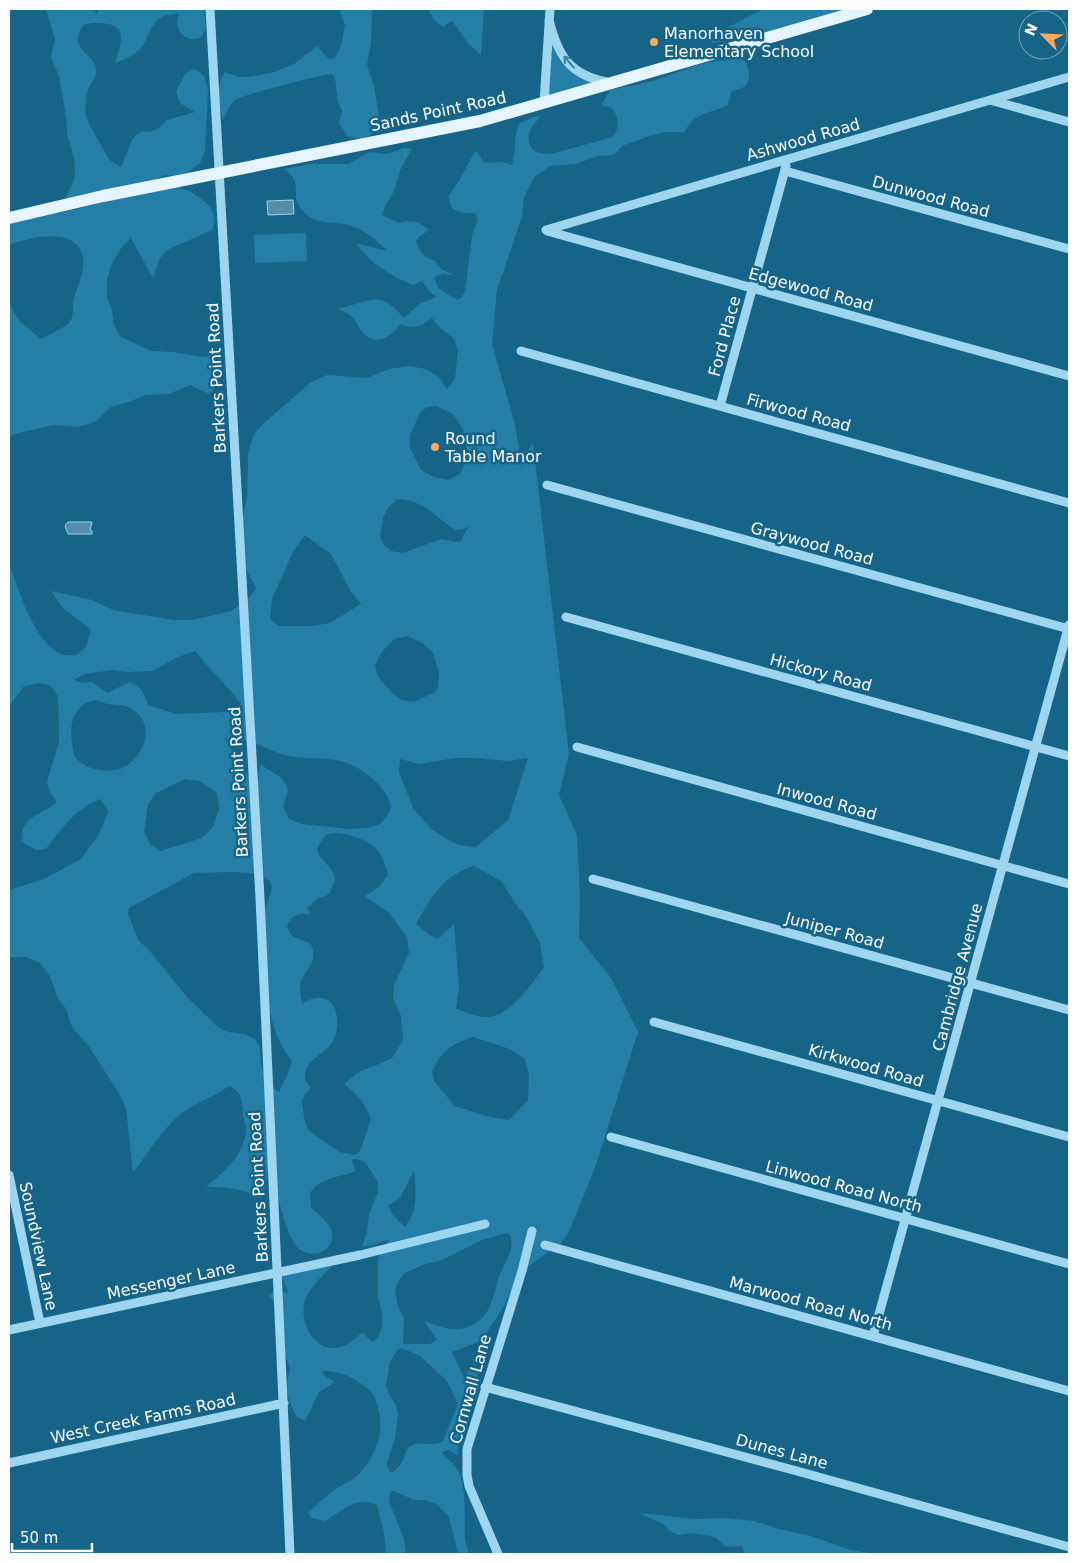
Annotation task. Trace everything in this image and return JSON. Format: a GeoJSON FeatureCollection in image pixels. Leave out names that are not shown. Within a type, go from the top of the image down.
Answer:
{"type":"FeatureCollection","features":[{"type":"Feature","properties":{"kind":"main road","name":"Sands Point Road"},"geometry":{"type":"LineString","coordinates":[[9,218],[103,196],[466,124],[867,9]]}},
{"type":"Feature","properties":{"kind":"street","name":"Barkers Point Road"},"geometry":{"type":"LineString","coordinates":[[210,9],[260,898],[290,1554]]}},
{"type":"Feature","properties":{"kind":"street"},"geometry":{"type":"LineString","coordinates":[[544,103],[550,9]]}},
{"type":"Feature","properties":{"kind":"street"},"geometry":{"type":"LineString","coordinates":[[549,20],[558,48],[566,60],[585,76],[611,83]]}},
{"type":"Feature","properties":{"kind":"street","name":"Ashwood Road"},"geometry":{"type":"LineString","coordinates":[[546,230],[1069,78]]}},
{"type":"Feature","properties":{"kind":"street"},"geometry":{"type":"LineString","coordinates":[[989,100],[1069,122]]}},
{"type":"Feature","properties":{"kind":"street","name":"Ford Place"},"geometry":{"type":"LineString","coordinates":[[720,406],[788,159]]}},
{"type":"Feature","properties":{"kind":"street","name":"Dunwood Road"},"geometry":{"type":"LineString","coordinates":[[785,171],[1069,249]]}},
{"type":"Feature","properties":{"kind":"street","name":"Edgewood Road"},"geometry":{"type":"LineString","coordinates":[[546,230],[1069,376]]}},
{"type":"Feature","properties":{"kind":"street","name":"Firwood Road"},"geometry":{"type":"LineString","coordinates":[[521,351],[1069,502]]}},
{"type":"Feature","properties":{"kind":"street","name":"Graywood Road"},"geometry":{"type":"LineString","coordinates":[[547,485],[1069,628]]}},
{"type":"Feature","properties":{"kind":"street","name":"Hickory Road"},"geometry":{"type":"LineString","coordinates":[[566,617],[1069,756]]}},
{"type":"Feature","properties":{"kind":"street","name":"Cambridge Avenue"},"geometry":{"type":"LineString","coordinates":[[874,1336],[1069,628]]}},
{"type":"Feature","properties":{"kind":"street","name":"Inwood Road"},"geometry":{"type":"LineString","coordinates":[[578,747],[1069,884]]}},
{"type":"Feature","properties":{"kind":"street","name":"Juniper Road"},"geometry":{"type":"LineString","coordinates":[[593,879],[1069,1010]]}},
{"type":"Feature","properties":{"kind":"street","name":"Kirkwood Road"},"geometry":{"type":"LineString","coordinates":[[654,1022],[1069,1137]]}},
{"type":"Feature","properties":{"kind":"street","name":"Linwood Road North"},"geometry":{"type":"LineString","coordinates":[[611,1137],[1069,1264]]}},
{"type":"Feature","properties":{"kind":"street","name":"Soundview Lane"},"geometry":{"type":"LineString","coordinates":[[9,1175],[40,1323]]}},
{"type":"Feature","properties":{"kind":"street","name":"Messenger Lane"},"geometry":{"type":"LineString","coordinates":[[9,1330],[360,1255],[485,1224]]}},
{"type":"Feature","properties":{"kind":"street","name":"Cornwall Lane"},"geometry":{"type":"LineString","coordinates":[[498,1554],[478,1510],[467,1476],[467,1449],[522,1271],[532,1231]]}},
{"type":"Feature","properties":{"kind":"street","name":"Marwood Road North"},"geometry":{"type":"LineString","coordinates":[[545,1245],[1069,1391]]}},
{"type":"Feature","properties":{"kind":"street","name":"Dunes Lane"},"geometry":{"type":"LineString","coordinates":[[486,1387],[788,1468],[1069,1547]]}},
{"type":"Feature","properties":{"kind":"street","name":"West Creek Farms Road"},"geometry":{"type":"LineString","coordinates":[[9,1463],[284,1403]]}},
{"type":"Feature","properties":{"kind":"shaded area"},"geometry":{"type":"Polygon","coordinates":[[[46,9],[95,9],[96,15],[99,9],[204,9],[205,28],[201,37],[197,39],[186,38],[178,29],[179,13],[167,15],[157,20],[140,49],[115,63],[121,39],[119,29],[108,24],[90,23],[84,25],[78,39],[79,45],[96,68],[95,78],[87,93],[86,116],[109,158],[121,167],[136,135],[142,131],[150,132],[159,128],[167,120],[195,112],[180,103],[176,91],[185,74],[192,69],[197,70],[204,76],[208,90],[205,151],[200,163],[189,172],[174,176],[164,175],[154,180],[65,199],[74,180],[74,158],[67,134],[59,76],[51,57],[55,39],[46,9]]]}},
{"type":"Feature","properties":{"kind":"shaded area"},"geometry":{"type":"Polygon","coordinates":[[[339,9],[372,9],[371,43],[367,65],[374,86],[379,116],[386,124],[400,127],[375,133],[361,139],[348,137],[339,123],[342,111],[338,102],[335,78],[332,74],[266,90],[235,100],[223,120],[219,101],[219,89],[225,72],[239,77],[250,77],[275,72],[294,64],[317,46],[328,58],[334,59],[341,46],[345,25],[339,9]]]}},
{"type":"Feature","properties":{"kind":"shaded area"},"geometry":{"type":"Polygon","coordinates":[[[428,9],[484,9],[481,55],[468,43],[452,21],[443,27],[434,20],[428,9]]]}},
{"type":"Feature","properties":{"kind":"shaded area"},"geometry":{"type":"Polygon","coordinates":[[[763,9],[844,9],[761,34],[710,43],[726,28],[763,9]]]}},
{"type":"Feature","properties":{"kind":"shaded area"},"geometry":{"type":"Polygon","coordinates":[[[549,20],[553,36],[575,69],[611,83],[544,103],[549,20]]]}},
{"type":"Feature","properties":{"kind":"shaded area"},"geometry":{"type":"Polygon","coordinates":[[[734,58],[745,61],[749,71],[748,82],[742,88],[731,92],[728,105],[693,120],[685,132],[666,132],[652,135],[622,146],[614,155],[597,156],[575,164],[550,166],[534,177],[524,197],[522,217],[497,290],[492,344],[515,425],[521,460],[533,443],[569,754],[559,795],[577,835],[580,896],[579,938],[611,978],[638,1032],[595,1168],[568,1234],[561,1243],[522,1271],[501,1311],[481,1341],[452,1352],[464,1378],[469,1369],[475,1365],[478,1369],[476,1400],[460,1432],[458,1455],[449,1450],[442,1452],[455,1466],[462,1481],[465,1539],[469,1554],[458,1554],[449,1517],[438,1505],[426,1500],[414,1500],[391,1490],[389,1501],[404,1539],[406,1554],[386,1554],[384,1533],[377,1505],[362,1502],[349,1505],[325,1521],[312,1518],[308,1513],[337,1488],[355,1478],[367,1464],[378,1442],[380,1418],[375,1399],[369,1390],[347,1376],[328,1371],[321,1371],[326,1377],[335,1382],[319,1392],[305,1421],[296,1416],[286,1389],[290,1368],[282,1346],[278,1308],[269,1295],[276,1291],[288,1293],[284,1281],[277,1272],[334,1264],[322,1276],[305,1300],[304,1319],[311,1336],[325,1346],[334,1348],[347,1345],[362,1332],[372,1342],[377,1339],[382,1328],[382,1313],[378,1296],[378,1260],[380,1251],[390,1239],[362,1247],[367,1232],[369,1214],[378,1192],[378,1182],[365,1162],[351,1159],[356,1171],[325,1180],[314,1187],[310,1193],[311,1208],[330,1227],[331,1243],[328,1248],[317,1253],[305,1252],[299,1249],[289,1233],[285,1221],[270,1161],[265,1188],[261,1198],[234,1189],[206,1187],[232,1162],[244,1140],[246,1129],[241,1098],[234,1088],[229,1086],[188,1109],[175,1119],[133,1173],[126,1109],[120,1095],[88,1045],[70,1023],[67,1010],[58,999],[50,976],[40,963],[26,957],[9,957],[9,890],[44,879],[81,859],[99,834],[108,812],[101,799],[84,807],[77,813],[46,849],[36,850],[22,842],[24,826],[28,821],[57,802],[49,791],[47,781],[59,742],[58,696],[50,685],[40,683],[24,686],[9,707],[9,563],[22,600],[35,627],[51,648],[63,655],[77,655],[86,647],[91,630],[63,608],[51,591],[92,600],[113,610],[174,620],[193,620],[231,611],[249,598],[256,588],[242,561],[239,534],[247,498],[248,454],[254,434],[263,424],[310,383],[327,375],[367,378],[389,369],[409,366],[426,369],[439,377],[447,389],[455,378],[458,350],[454,339],[438,326],[432,318],[417,326],[409,327],[400,324],[393,333],[378,340],[368,337],[363,333],[349,314],[338,308],[366,301],[380,300],[395,308],[404,318],[421,303],[437,297],[429,291],[422,281],[413,285],[388,273],[374,263],[356,243],[387,251],[367,233],[346,224],[316,220],[304,212],[297,200],[294,179],[284,169],[310,164],[348,164],[370,152],[387,154],[404,148],[412,149],[401,168],[394,191],[382,215],[399,223],[415,222],[429,230],[416,241],[419,249],[426,257],[435,261],[441,269],[454,275],[442,274],[434,277],[438,288],[457,300],[465,292],[472,235],[478,219],[475,213],[460,212],[453,209],[449,195],[476,151],[485,163],[503,162],[512,165],[516,133],[520,123],[533,117],[541,116],[531,128],[528,139],[533,150],[537,152],[551,154],[613,137],[618,125],[617,117],[610,107],[601,106],[610,90],[653,81],[700,64],[734,58]],[[436,406],[427,407],[420,413],[410,435],[410,448],[421,470],[434,477],[448,480],[460,474],[468,455],[463,429],[453,414],[436,406]],[[397,499],[388,508],[383,518],[380,534],[383,544],[391,551],[403,553],[441,539],[461,541],[469,525],[464,529],[456,530],[415,502],[397,499]],[[305,535],[293,552],[272,599],[270,618],[278,626],[312,626],[330,623],[361,604],[351,592],[331,554],[305,535]],[[407,636],[394,639],[381,653],[375,666],[379,678],[392,693],[402,700],[414,702],[435,692],[438,687],[439,673],[433,653],[422,643],[407,636]],[[195,651],[178,657],[152,671],[128,672],[113,670],[84,674],[74,680],[83,683],[91,682],[108,693],[129,682],[142,691],[148,705],[176,714],[225,712],[241,704],[195,651]],[[97,700],[89,702],[78,709],[71,729],[74,755],[77,760],[94,769],[107,771],[119,769],[136,758],[145,741],[146,732],[144,723],[139,715],[122,705],[107,704],[97,700]],[[224,738],[257,788],[260,764],[280,777],[286,784],[288,791],[283,806],[289,819],[302,824],[349,829],[367,828],[380,824],[390,810],[388,798],[379,785],[367,774],[347,763],[321,758],[288,756],[248,741],[224,738]],[[455,758],[420,764],[400,759],[399,772],[413,808],[431,829],[459,845],[476,847],[508,820],[528,758],[508,761],[455,758]],[[185,779],[156,793],[148,804],[144,832],[150,844],[160,851],[202,838],[213,827],[219,809],[217,793],[199,781],[185,779]],[[334,833],[325,835],[317,849],[320,857],[333,872],[335,880],[330,892],[326,896],[318,898],[307,908],[311,914],[297,915],[291,919],[287,926],[293,936],[310,943],[313,950],[312,962],[301,982],[302,1004],[314,998],[323,998],[329,1001],[336,1012],[337,1026],[331,1044],[308,1065],[305,1075],[311,1088],[305,1094],[302,1101],[308,1130],[339,1152],[355,1155],[360,1151],[371,1119],[360,1099],[344,1084],[360,1071],[392,1058],[403,1040],[401,1016],[393,998],[394,985],[409,953],[407,937],[389,913],[365,896],[379,887],[388,875],[382,857],[377,850],[361,839],[334,833]],[[474,866],[463,870],[446,881],[427,905],[416,924],[438,939],[454,924],[459,986],[456,1009],[482,1017],[495,1016],[519,999],[544,967],[540,943],[526,916],[517,906],[501,881],[474,866]],[[194,873],[129,908],[128,914],[138,940],[149,950],[186,996],[219,1028],[228,1032],[244,1034],[255,1039],[260,1048],[261,1064],[267,1084],[279,1092],[292,1060],[282,1046],[275,1030],[267,992],[263,917],[271,891],[269,880],[264,876],[250,873],[194,873]],[[473,1037],[453,1046],[443,1054],[435,1065],[432,1072],[434,1081],[455,1106],[486,1116],[509,1120],[528,1100],[529,1075],[525,1059],[510,1049],[473,1037]],[[414,1171],[400,1198],[388,1206],[393,1215],[405,1227],[412,1215],[415,1200],[414,1171]],[[507,1233],[482,1240],[440,1261],[425,1264],[405,1273],[399,1280],[395,1290],[398,1307],[404,1318],[403,1344],[430,1344],[437,1340],[424,1321],[445,1328],[460,1329],[479,1321],[484,1316],[491,1303],[500,1274],[509,1254],[511,1245],[510,1235],[507,1233]],[[402,1348],[398,1349],[390,1362],[386,1385],[396,1405],[398,1415],[395,1438],[387,1463],[391,1473],[400,1465],[409,1447],[421,1443],[434,1444],[443,1441],[458,1404],[447,1381],[420,1356],[402,1348]]]}},
{"type":"Feature","properties":{"kind":"shaded area"},"geometry":{"type":"Polygon","coordinates":[[[179,187],[200,198],[211,209],[214,215],[212,230],[167,250],[160,258],[153,278],[131,238],[122,247],[112,263],[107,280],[107,298],[112,310],[114,325],[121,337],[151,351],[173,352],[202,357],[209,356],[215,349],[221,367],[218,384],[209,394],[190,385],[169,394],[145,395],[111,407],[95,422],[78,427],[54,425],[14,434],[9,437],[9,299],[12,309],[20,322],[41,339],[62,328],[68,324],[72,315],[83,258],[77,245],[69,239],[60,237],[38,237],[9,245],[9,224],[78,209],[124,196],[179,187]]]}},
{"type":"Feature","properties":{"kind":"shaded area"},"geometry":{"type":"Polygon","coordinates":[[[293,200],[294,214],[268,215],[267,201],[293,200]]]}},
{"type":"Feature","properties":{"kind":"shaded area"},"geometry":{"type":"Polygon","coordinates":[[[306,233],[307,261],[255,263],[254,235],[306,233]]]}},
{"type":"Feature","properties":{"kind":"shaded area"},"geometry":{"type":"Polygon","coordinates":[[[68,522],[92,522],[90,530],[92,534],[68,534],[65,526],[68,522]]]}},
{"type":"Feature","properties":{"kind":"shaded area"},"geometry":{"type":"Polygon","coordinates":[[[639,1513],[694,1519],[726,1518],[754,1521],[807,1535],[851,1550],[877,1554],[745,1554],[742,1546],[726,1547],[711,1536],[691,1533],[678,1535],[670,1531],[663,1524],[639,1513]]]}},
{"type":"Feature","properties":{"kind":"place","name":"Manorhaven Elementary School"},"geometry":{"type":"Point","coordinates":[654,42]}},
{"type":"Feature","properties":{"kind":"place","name":"Round Table Manor"},"geometry":{"type":"Point","coordinates":[435,447]}}]}
